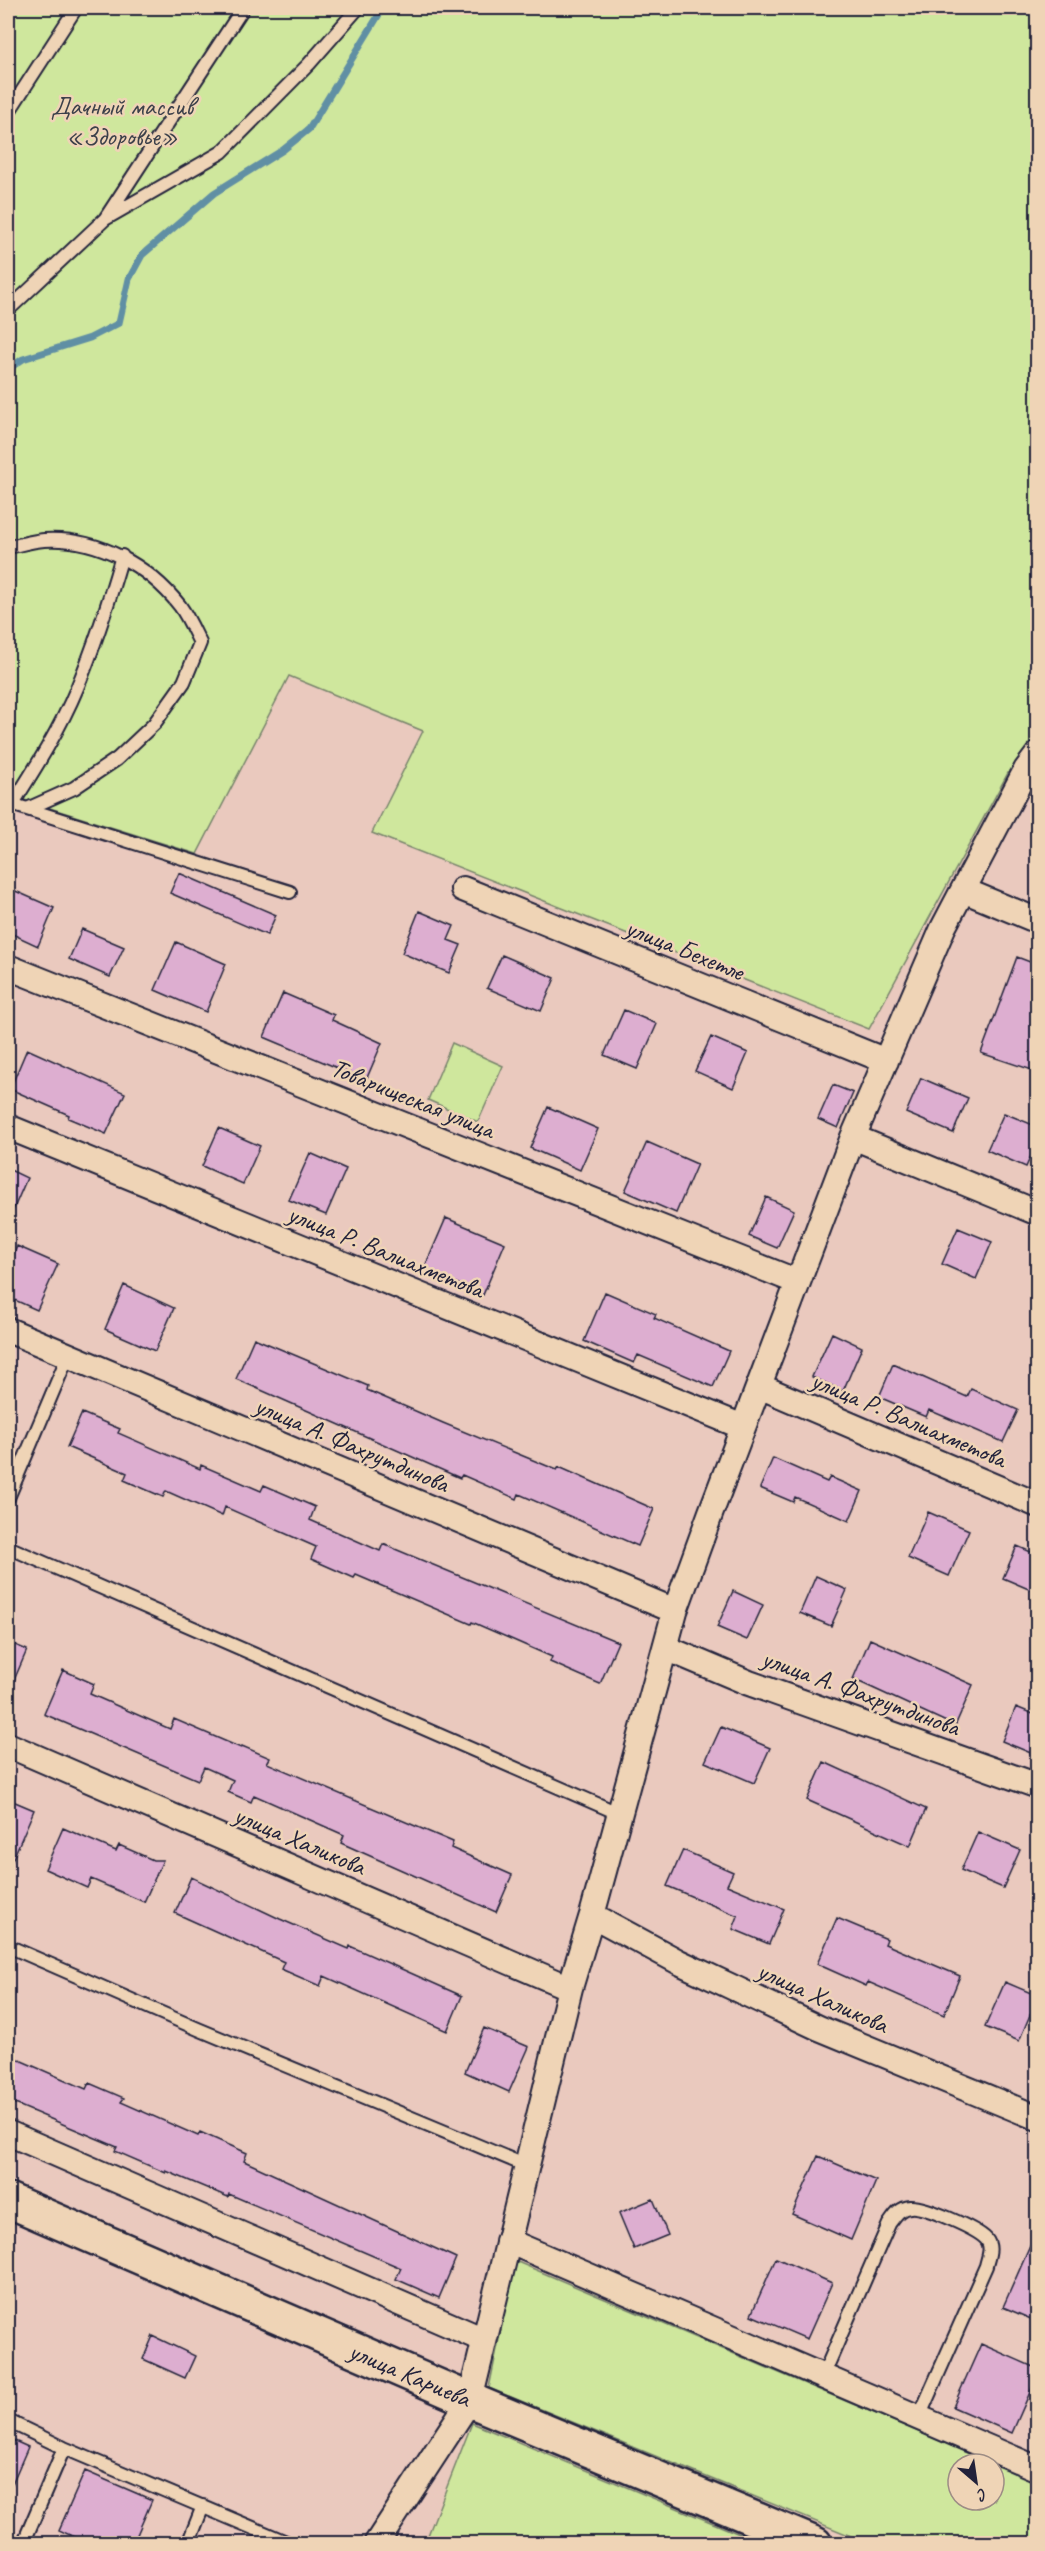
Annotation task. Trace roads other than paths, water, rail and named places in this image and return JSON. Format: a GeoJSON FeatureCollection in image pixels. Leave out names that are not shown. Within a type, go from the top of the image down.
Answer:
{"type":"FeatureCollection","features":[{"type":"Feature","properties":{"kind":"main road","name":"улица Кариева"},"geometry":{"type":"LineString","coordinates":[[8,2200],[470,2400],[815,2544]]}},
{"type":"Feature","properties":{"kind":"street"},"geometry":{"type":"LineString","coordinates":[[376,2544],[470,2400],[570,1988],[675,1611],[743,1427],[853,1137],[943,928],[1026,770],[1038,754]]}},
{"type":"Feature","properties":{"kind":"street","name":"улица Бехетле"},"geometry":{"type":"LineString","coordinates":[[463,889],[886,1061]]}},
{"type":"Feature","properties":{"kind":"street"},"geometry":{"type":"LineString","coordinates":[[963,890],[1038,921]]}},
{"type":"Feature","properties":{"kind":"street","name":"Товарищеская улица"},"geometry":{"type":"LineString","coordinates":[[8,967],[798,1282]]}},
{"type":"Feature","properties":{"kind":"street","name":"улица Р. Валиахметова"},"geometry":{"type":"LineString","coordinates":[[8,1127],[743,1427]]}},
{"type":"Feature","properties":{"kind":"street"},"geometry":{"type":"LineString","coordinates":[[853,1137],[1038,1212]]}},
{"type":"Feature","properties":{"kind":"street","name":"улица А. Фахрутдинова"},"geometry":{"type":"LineString","coordinates":[[8,1330],[675,1611]]}},
{"type":"Feature","properties":{"kind":"street","name":"улица Р. Валиахметова"},"geometry":{"type":"LineString","coordinates":[[759,1386],[1038,1505]]}},
{"type":"Feature","properties":{"kind":"street","name":"улица А. Фахрутдинова"},"geometry":{"type":"LineString","coordinates":[[666,1648],[749,1683],[1038,1786]]}},
{"type":"Feature","properties":{"kind":"street","name":"улица Халикова"},"geometry":{"type":"LineString","coordinates":[[8,1745],[570,1988]]}},
{"type":"Feature","properties":{"kind":"street","name":"улица Халикова"},"geometry":{"type":"LineString","coordinates":[[592,1915],[679,1962],[819,2028],[1038,2118]]}},
{"type":"Feature","properties":{"kind":"street"},"geometry":{"type":"LineString","coordinates":[[8,2133],[484,2340]]}},
{"type":"Feature","properties":{"kind":"street"},"geometry":{"type":"LineString","coordinates":[[508,2241],[1038,2469]]}},
{"type":"Feature","properties":{"kind":"lane"},"geometry":{"type":"LineString","coordinates":[[8,112],[76,8]]}},
{"type":"Feature","properties":{"kind":"lane"},"geometry":{"type":"LineString","coordinates":[[105,219],[243,8]]}},
{"type":"Feature","properties":{"kind":"lane"},"geometry":{"type":"LineString","coordinates":[[8,310],[105,219],[222,152],[309,64],[358,8]]}},
{"type":"Feature","properties":{"kind":"lane"},"geometry":{"type":"LineString","coordinates":[[8,547],[45,540],[84,544],[122,556],[155,578],[182,608],[200,643],[184,682],[154,724],[117,759],[74,788],[27,808]]}},
{"type":"Feature","properties":{"kind":"lane"},"geometry":{"type":"LineString","coordinates":[[122,556],[101,628],[76,690],[47,749],[10,804],[290,892]]}},
{"type":"Feature","properties":{"kind":"lane"},"geometry":{"type":"LineString","coordinates":[[8,1498],[68,1356]]}},
{"type":"Feature","properties":{"kind":"lane"},"geometry":{"type":"LineString","coordinates":[[8,1547],[620,1814]]}},
{"type":"Feature","properties":{"kind":"lane"},"geometry":{"type":"LineString","coordinates":[[8,1946],[198,2029],[527,2166]]}},
{"type":"Feature","properties":{"kind":"lane"},"geometry":{"type":"LineString","coordinates":[[823,2376],[889,2224],[899,2210],[909,2206],[921,2208],[964,2226],[987,2240],[990,2251],[986,2266],[919,2417]]}},
{"type":"Feature","properties":{"kind":"lane"},"geometry":{"type":"LineString","coordinates":[[8,2421],[64,2448],[291,2544]]}},
{"type":"Feature","properties":{"kind":"lane"},"geometry":{"type":"LineString","coordinates":[[23,2544],[64,2448]]}},
{"type":"Feature","properties":{"kind":"lane"},"geometry":{"type":"LineString","coordinates":[[188,2544],[203,2506]]}},
{"type":"Feature","properties":{"kind":"waterway"},"geometry":{"type":"LineString","coordinates":[[8,369],[23,359],[90,338],[119,323],[129,279],[142,255],[214,193],[283,150],[309,129],[383,8]]}},
{"type":"Feature","properties":{"kind":"park label","name":"Дачный массив «Здоровье»"},"geometry":{"type":"Point","coordinates":[122,121]}}]}
